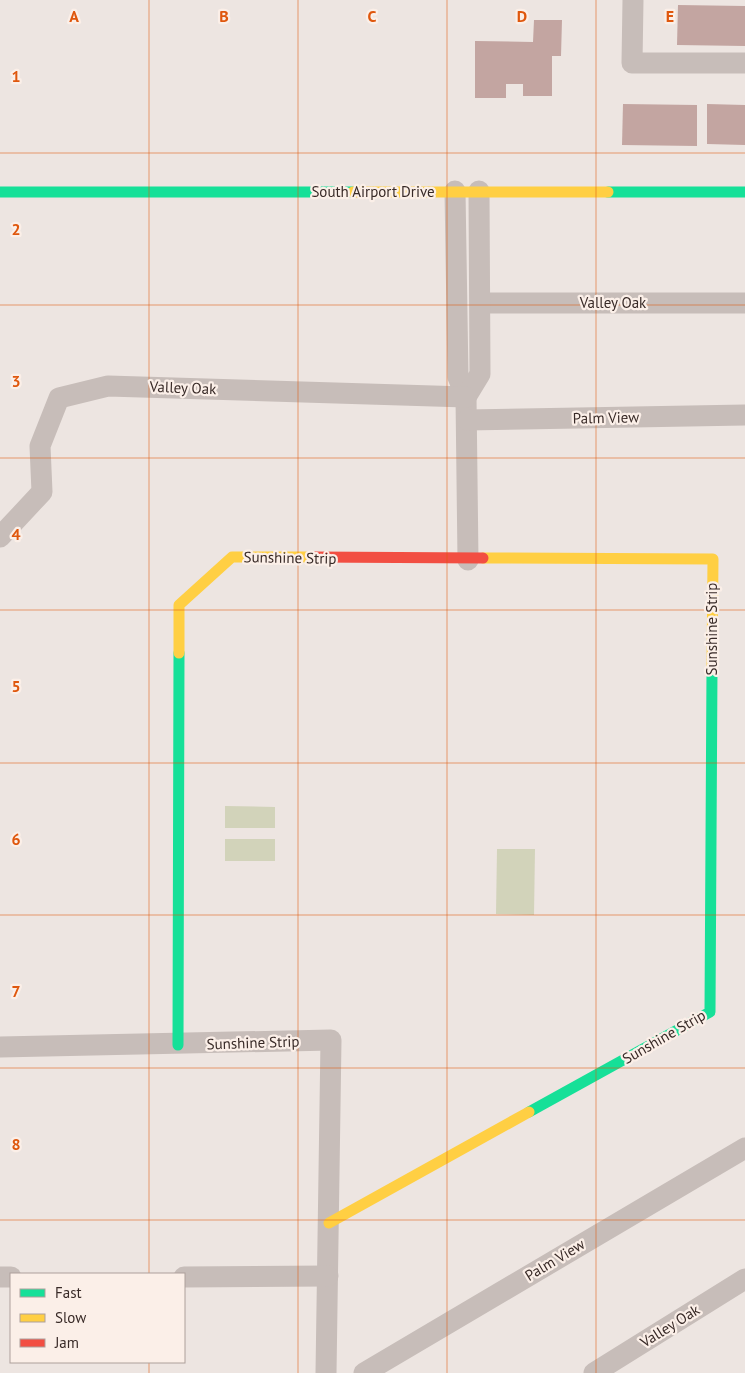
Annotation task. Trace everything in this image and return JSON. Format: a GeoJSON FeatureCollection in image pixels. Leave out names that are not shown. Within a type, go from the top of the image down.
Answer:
{"type":"FeatureCollection","features":[{"type":"Feature","properties":{"kind":"street"},"geometry":{"type":"LineString","coordinates":[[633,0],[632,63],[745,63]]}},
{"type":"Feature","properties":{"kind":"street"},"geometry":{"type":"LineString","coordinates":[[466,397],[480,374],[479,191]]}},
{"type":"Feature","properties":{"kind":"street","name":"South Airport Drive"},"geometry":{"type":"LineString","coordinates":[[0,192],[745,192]]}},
{"type":"Feature","properties":{"kind":"street"},"geometry":{"type":"LineString","coordinates":[[455,192],[458,377],[466,397],[468,560]]}},
{"type":"Feature","properties":{"kind":"street","name":"Valley Oak"},"geometry":{"type":"LineString","coordinates":[[480,303],[745,303]]}},
{"type":"Feature","properties":{"kind":"street","name":"Valley Oak"},"geometry":{"type":"LineString","coordinates":[[0,537],[42,492],[40,446],[59,398],[108,386],[466,397]]}},
{"type":"Feature","properties":{"kind":"street","name":"Palm View"},"geometry":{"type":"LineString","coordinates":[[466,420],[745,415]]}},
{"type":"Feature","properties":{"kind":"street","name":"Sunshine Strip"},"geometry":{"type":"LineString","coordinates":[[0,1047],[178,1045],[331,1040],[329,1223],[710,1012],[713,559],[468,560],[232,557],[179,605],[178,1045]]}},
{"type":"Feature","properties":{"kind":"street","name":"Palm View"},"geometry":{"type":"LineString","coordinates":[[364,1373],[745,1148]]}},
{"type":"Feature","properties":{"kind":"street"},"geometry":{"type":"LineString","coordinates":[[326,1373],[329,1223]]}},
{"type":"Feature","properties":{"kind":"street"},"geometry":{"type":"LineString","coordinates":[[185,1277],[328,1276]]}},
{"type":"Feature","properties":{"kind":"street","name":"Valley Oak"},"geometry":{"type":"LineString","coordinates":[[594,1373],[745,1279]]}},
{"type":"Feature","properties":{"kind":"green space"},"geometry":{"type":"Polygon","coordinates":[[[225,806],[275,807],[275,828],[225,828],[225,806]]]}},
{"type":"Feature","properties":{"kind":"green space"},"geometry":{"type":"Polygon","coordinates":[[[225,839],[275,839],[275,861],[225,861],[225,839]]]}},
{"type":"Feature","properties":{"kind":"green space"},"geometry":{"type":"Polygon","coordinates":[[[497,849],[535,849],[534,915],[496,914],[497,849]]]}},
{"type":"Feature","properties":{"kind":"building"},"geometry":{"type":"Polygon","coordinates":[[[678,5],[745,6],[745,46],[677,45],[678,5]]]}},
{"type":"Feature","properties":{"kind":"building"},"geometry":{"type":"Polygon","coordinates":[[[534,20],[562,20],[561,56],[552,56],[552,96],[523,96],[523,84],[506,84],[506,98],[475,98],[475,41],[533,42],[534,20]]]}},
{"type":"Feature","properties":{"kind":"building"},"geometry":{"type":"Polygon","coordinates":[[[623,104],[697,105],[697,146],[622,145],[623,104]]]}},
{"type":"Feature","properties":{"kind":"building"},"geometry":{"type":"Polygon","coordinates":[[[707,104],[745,105],[745,145],[707,144],[707,104]]]}},
{"type":"Feature","properties":{"kind":"traffic: fast"},"geometry":{"type":"LineString","coordinates":[[0,192],[353,192]]}},
{"type":"Feature","properties":{"kind":"traffic: fast"},"geometry":{"type":"LineString","coordinates":[[608,192],[745,192]]}},
{"type":"Feature","properties":{"kind":"traffic: fast"},"geometry":{"type":"LineString","coordinates":[[178,1045],[179,653]]}},
{"type":"Feature","properties":{"kind":"traffic: fast"},"geometry":{"type":"LineString","coordinates":[[529,1112],[710,1012],[712,669]]}},
{"type":"Feature","properties":{"kind":"traffic: slow"},"geometry":{"type":"LineString","coordinates":[[353,192],[608,192]]}},
{"type":"Feature","properties":{"kind":"traffic: slow"},"geometry":{"type":"LineString","coordinates":[[179,653],[179,605],[232,557],[312,557]]}},
{"type":"Feature","properties":{"kind":"traffic: slow"},"geometry":{"type":"LineString","coordinates":[[483,558],[713,559],[712,669]]}},
{"type":"Feature","properties":{"kind":"traffic: slow"},"geometry":{"type":"LineString","coordinates":[[329,1223],[529,1112]]}},
{"type":"Feature","properties":{"kind":"traffic: jam"},"geometry":{"type":"LineString","coordinates":[[312,557],[483,558]]}}]}
